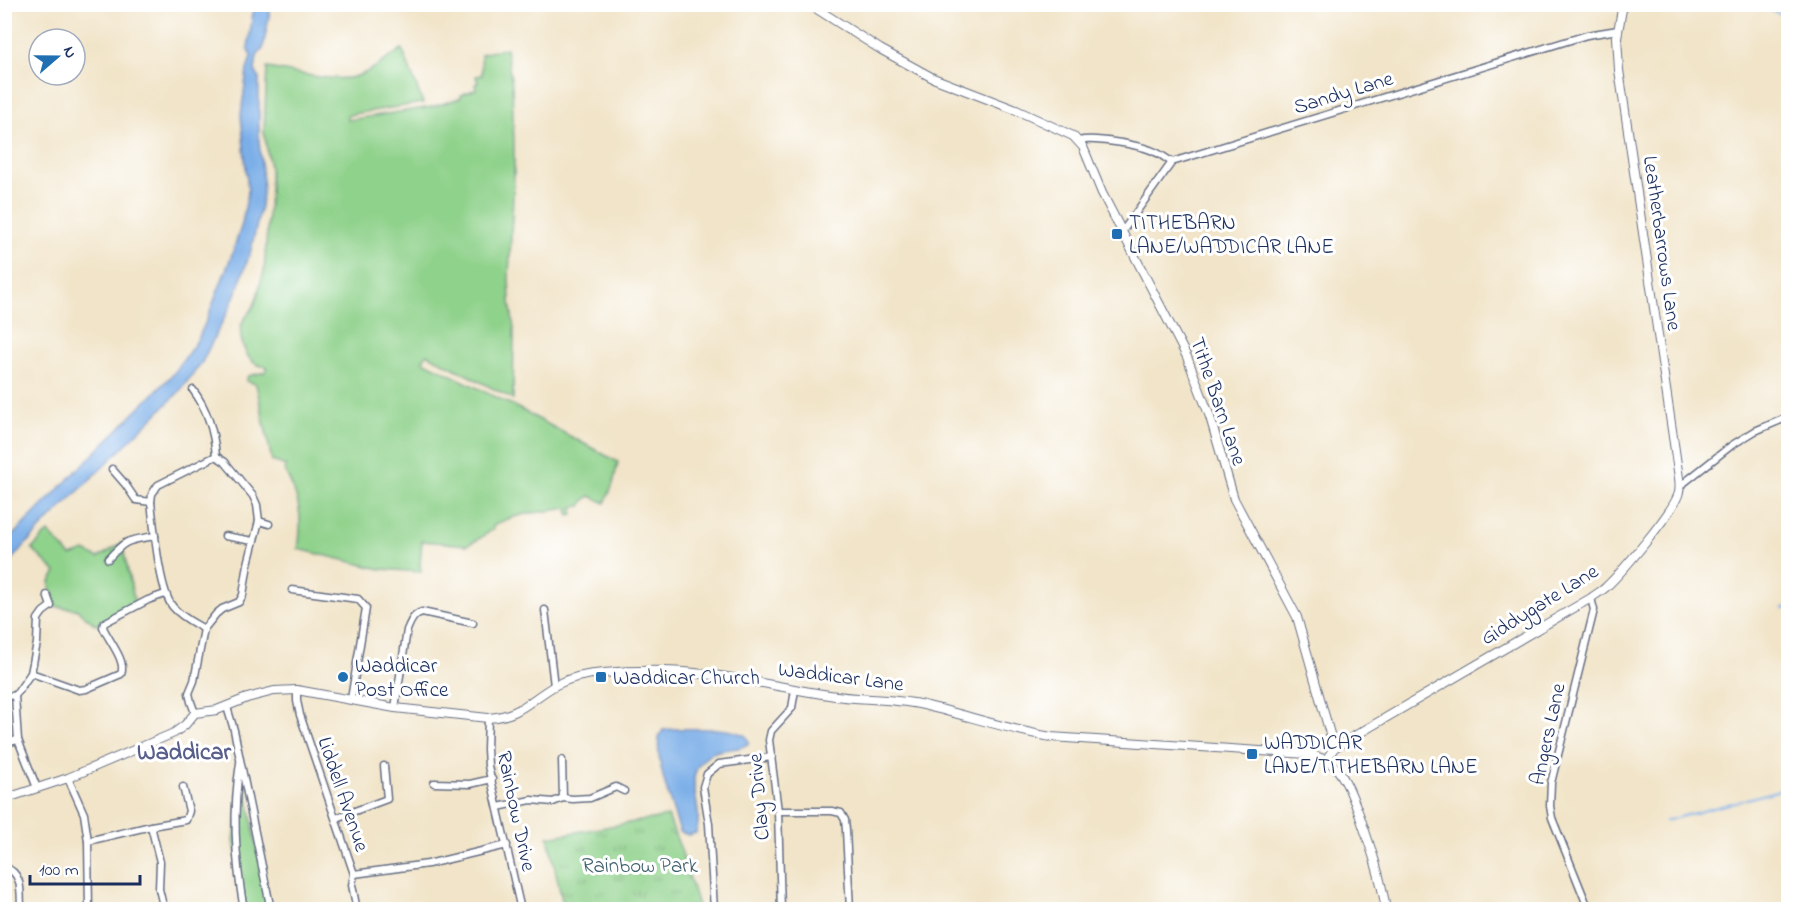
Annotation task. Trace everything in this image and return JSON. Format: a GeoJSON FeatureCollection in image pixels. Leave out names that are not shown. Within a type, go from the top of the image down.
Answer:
{"type":"FeatureCollection","features":[{"type":"Feature","properties":{"kind":"street"},"geometry":{"type":"LineString","coordinates":[[808,4],[880,49],[933,78],[1016,110],[1073,136],[1079,141],[1092,139],[1143,147],[1172,162],[1122,232]]}},
{"type":"Feature","properties":{"kind":"street","name":"Leatherbarrows Lane"},"geometry":{"type":"LineString","coordinates":[[1623,4],[1617,45],[1619,70],[1680,486]]}},
{"type":"Feature","properties":{"kind":"street","name":"Sandy Lane"},"geometry":{"type":"LineString","coordinates":[[1172,162],[1587,35],[1618,30]]}},
{"type":"Feature","properties":{"kind":"street","name":"Tithe Barn Lane"},"geometry":{"type":"LineString","coordinates":[[1079,141],[1087,154],[1102,193],[1187,357],[1210,417],[1234,499],[1297,617],[1334,748]]}},
{"type":"Feature","properties":{"kind":"street"},"geometry":{"type":"LineString","coordinates":[[193,390],[204,405],[215,441],[216,456]]}},
{"type":"Feature","properties":{"kind":"street","name":"Giddygate Lane"},"geometry":{"type":"LineString","coordinates":[[1334,748],[1591,598],[1606,587],[1634,557],[1676,500],[1680,486],[1732,445],[1755,431],[1788,417]]}},
{"type":"Feature","properties":{"kind":"street"},"geometry":{"type":"LineString","coordinates":[[204,629],[173,608],[165,594],[151,502],[152,494],[158,486],[216,456]]}},
{"type":"Feature","properties":{"kind":"street"},"geometry":{"type":"LineString","coordinates":[[4,799],[68,778],[174,732],[185,725],[195,713],[189,693],[194,681],[204,629],[216,614],[239,602],[243,595],[259,521],[253,496],[225,462],[216,456]]}},
{"type":"Feature","properties":{"kind":"street"},"geometry":{"type":"LineString","coordinates":[[112,469],[136,500],[151,502]]}},
{"type":"Feature","properties":{"kind":"street"},"geometry":{"type":"LineString","coordinates":[[259,521],[269,524]]}},
{"type":"Feature","properties":{"kind":"street"},"geometry":{"type":"LineString","coordinates":[[108,559],[122,543],[155,536]]}},
{"type":"Feature","properties":{"kind":"street"},"geometry":{"type":"LineString","coordinates":[[225,536],[253,541]]}},
{"type":"Feature","properties":{"kind":"street"},"geometry":{"type":"LineString","coordinates":[[292,590],[358,599],[366,608],[351,699]]}},
{"type":"Feature","properties":{"kind":"street"},"geometry":{"type":"LineString","coordinates":[[31,673],[79,690],[121,674],[123,663],[108,640],[103,627],[104,623],[148,600],[165,594]]}},
{"type":"Feature","properties":{"kind":"street"},"geometry":{"type":"LineString","coordinates":[[37,788],[18,740],[15,696],[31,673],[36,650],[38,619],[43,612],[55,607],[47,595]]}},
{"type":"Feature","properties":{"kind":"street","name":"Angers Lane"},"geometry":{"type":"LineString","coordinates":[[1589,909],[1557,832],[1550,806],[1551,783],[1594,610],[1591,598]]}},
{"type":"Feature","properties":{"kind":"street"},"geometry":{"type":"LineString","coordinates":[[545,610],[554,686]]}},
{"type":"Feature","properties":{"kind":"street"},"geometry":{"type":"LineString","coordinates":[[395,708],[408,630],[417,614],[422,612],[473,623]]}},
{"type":"Feature","properties":{"kind":"street","name":"Waddicar Lane"},"geometry":{"type":"LineString","coordinates":[[195,713],[217,710],[260,694],[297,690],[395,708],[500,718],[519,711],[554,686],[572,678],[629,671],[663,671],[704,674],[831,696],[918,704],[1017,731],[1051,737],[1307,754],[1326,760]]}},
{"type":"Feature","properties":{"kind":"street","name":"Liddell Avenue"},"geometry":{"type":"LineString","coordinates":[[297,690],[300,715],[354,874],[352,885],[357,909]]}},
{"type":"Feature","properties":{"kind":"street","name":"Clay Drive"},"geometry":{"type":"LineString","coordinates":[[781,909],[778,811],[769,740],[771,731],[792,708],[795,690]]}},
{"type":"Feature","properties":{"kind":"street"},"geometry":{"type":"LineString","coordinates":[[4,695],[15,696]]}},
{"type":"Feature","properties":{"kind":"street"},"geometry":{"type":"LineString","coordinates":[[227,707],[234,730],[271,909]]}},
{"type":"Feature","properties":{"kind":"street","name":"Rainbow Drive"},"geometry":{"type":"LineString","coordinates":[[488,718],[487,749],[519,909]]}},
{"type":"Feature","properties":{"kind":"street"},"geometry":{"type":"LineString","coordinates":[[4,743],[18,740]]}},
{"type":"Feature","properties":{"kind":"street"},"geometry":{"type":"LineString","coordinates":[[1334,748],[1326,760],[1340,774],[1351,795],[1374,859],[1386,909]]}},
{"type":"Feature","properties":{"kind":"street"},"geometry":{"type":"LineString","coordinates":[[714,909],[709,824],[703,787],[707,774],[719,764],[771,757]]}},
{"type":"Feature","properties":{"kind":"street"},"geometry":{"type":"LineString","coordinates":[[240,759],[235,793],[234,841],[244,909]]}},
{"type":"Feature","properties":{"kind":"street"},"geometry":{"type":"LineString","coordinates":[[562,760],[563,798]]}},
{"type":"Feature","properties":{"kind":"street"},"geometry":{"type":"LineString","coordinates":[[336,818],[387,799],[384,766]]}},
{"type":"Feature","properties":{"kind":"street"},"geometry":{"type":"LineString","coordinates":[[68,778],[84,814],[88,841],[89,909]]}},
{"type":"Feature","properties":{"kind":"street"},"geometry":{"type":"LineString","coordinates":[[434,783],[470,784],[492,779]]}},
{"type":"Feature","properties":{"kind":"street"},"geometry":{"type":"LineString","coordinates":[[88,841],[186,820],[189,811],[183,787]]}},
{"type":"Feature","properties":{"kind":"street"},"geometry":{"type":"LineString","coordinates":[[498,807],[531,800],[553,802],[563,798],[590,798],[616,787],[624,791]]}},
{"type":"Feature","properties":{"kind":"street"},"geometry":{"type":"LineString","coordinates":[[778,811],[841,813],[845,820],[846,830],[850,909]]}},
{"type":"Feature","properties":{"kind":"street"},"geometry":{"type":"LineString","coordinates":[[151,826],[160,862],[159,889],[164,909]]}},
{"type":"Feature","properties":{"kind":"street"},"geometry":{"type":"LineString","coordinates":[[354,874],[428,864],[507,844]]}},
{"type":"Feature","properties":{"kind":"street"},"geometry":{"type":"LineString","coordinates":[[4,867],[17,875],[20,883],[21,909]]}},
{"type":"Feature","properties":{"kind":"green space"},"geometry":{"type":"Polygon","coordinates":[[[506,48],[512,85],[514,145],[509,276],[514,329],[513,399],[427,354],[423,361],[514,406],[618,462],[613,484],[605,503],[590,496],[581,506],[573,507],[573,514],[569,515],[568,508],[510,518],[493,526],[494,529],[467,545],[422,541],[421,572],[380,569],[298,549],[300,517],[297,499],[284,469],[286,466],[272,461],[256,384],[246,381],[248,376],[265,372],[267,367],[258,365],[249,358],[241,340],[242,323],[255,303],[264,272],[270,188],[270,169],[264,132],[267,68],[325,78],[348,78],[369,71],[402,49],[423,103],[353,114],[347,116],[348,120],[432,107],[461,98],[461,95],[476,89],[475,84],[478,83],[476,76],[482,75],[481,54],[506,48]]]}},
{"type":"Feature","properties":{"kind":"green space"},"geometry":{"type":"Polygon","coordinates":[[[48,532],[71,556],[85,551],[98,558],[122,543],[135,604],[96,625],[76,609],[51,606],[50,582],[56,572],[32,549],[48,532]]]}},
{"type":"Feature","properties":{"kind":"green space"},"geometry":{"type":"Polygon","coordinates":[[[242,765],[268,909],[244,909],[234,841],[242,765]]]}},
{"type":"Feature","properties":{"kind":"green space","name":"Rainbow Park"},"geometry":{"type":"Polygon","coordinates":[[[668,816],[699,909],[564,909],[548,837],[668,816]]]}},
{"type":"Feature","properties":{"kind":"water"},"geometry":{"type":"Polygon","coordinates":[[[254,5],[271,5],[263,49],[257,56],[255,70],[259,78],[259,141],[263,183],[261,206],[251,250],[230,307],[202,362],[179,392],[46,523],[11,560],[5,570],[5,546],[12,536],[175,372],[198,339],[207,319],[242,224],[248,191],[241,115],[251,56],[248,48],[254,5]]]}},
{"type":"Feature","properties":{"kind":"water"},"geometry":{"type":"Polygon","coordinates":[[[663,730],[732,731],[747,737],[749,743],[745,746],[714,752],[700,763],[695,772],[694,781],[698,822],[696,833],[688,835],[680,832],[665,785],[658,748],[660,734],[663,730]]]}},
{"type":"Feature","properties":{"kind":"waterway"},"geometry":{"type":"LineString","coordinates":[[1755,4],[1788,17]]}},
{"type":"Feature","properties":{"kind":"waterway"},"geometry":{"type":"LineString","coordinates":[[1783,608],[1788,607]]}},
{"type":"Feature","properties":{"kind":"waterway"},"geometry":{"type":"LineString","coordinates":[[1665,821],[1788,788]]}},
{"type":"Feature","properties":{"kind":"place","name":"TITHEBARN LANE/WADDICAR LANE"},"geometry":{"type":"Point","coordinates":[1117,234]}},
{"type":"Feature","properties":{"kind":"place","name":"Waddicar Post Office"},"geometry":{"type":"Point","coordinates":[343,677]}},
{"type":"Feature","properties":{"kind":"place","name":"Waddicar Church"},"geometry":{"type":"Point","coordinates":[601,677]}},
{"type":"Feature","properties":{"kind":"place","name":"WADDICAR LANE/TITHEBARN LANE"},"geometry":{"type":"Point","coordinates":[1252,754]}},
{"type":"Feature","properties":{"kind":"district","name":"Waddicar"},"geometry":{"type":"Point","coordinates":[184,751]}}]}
